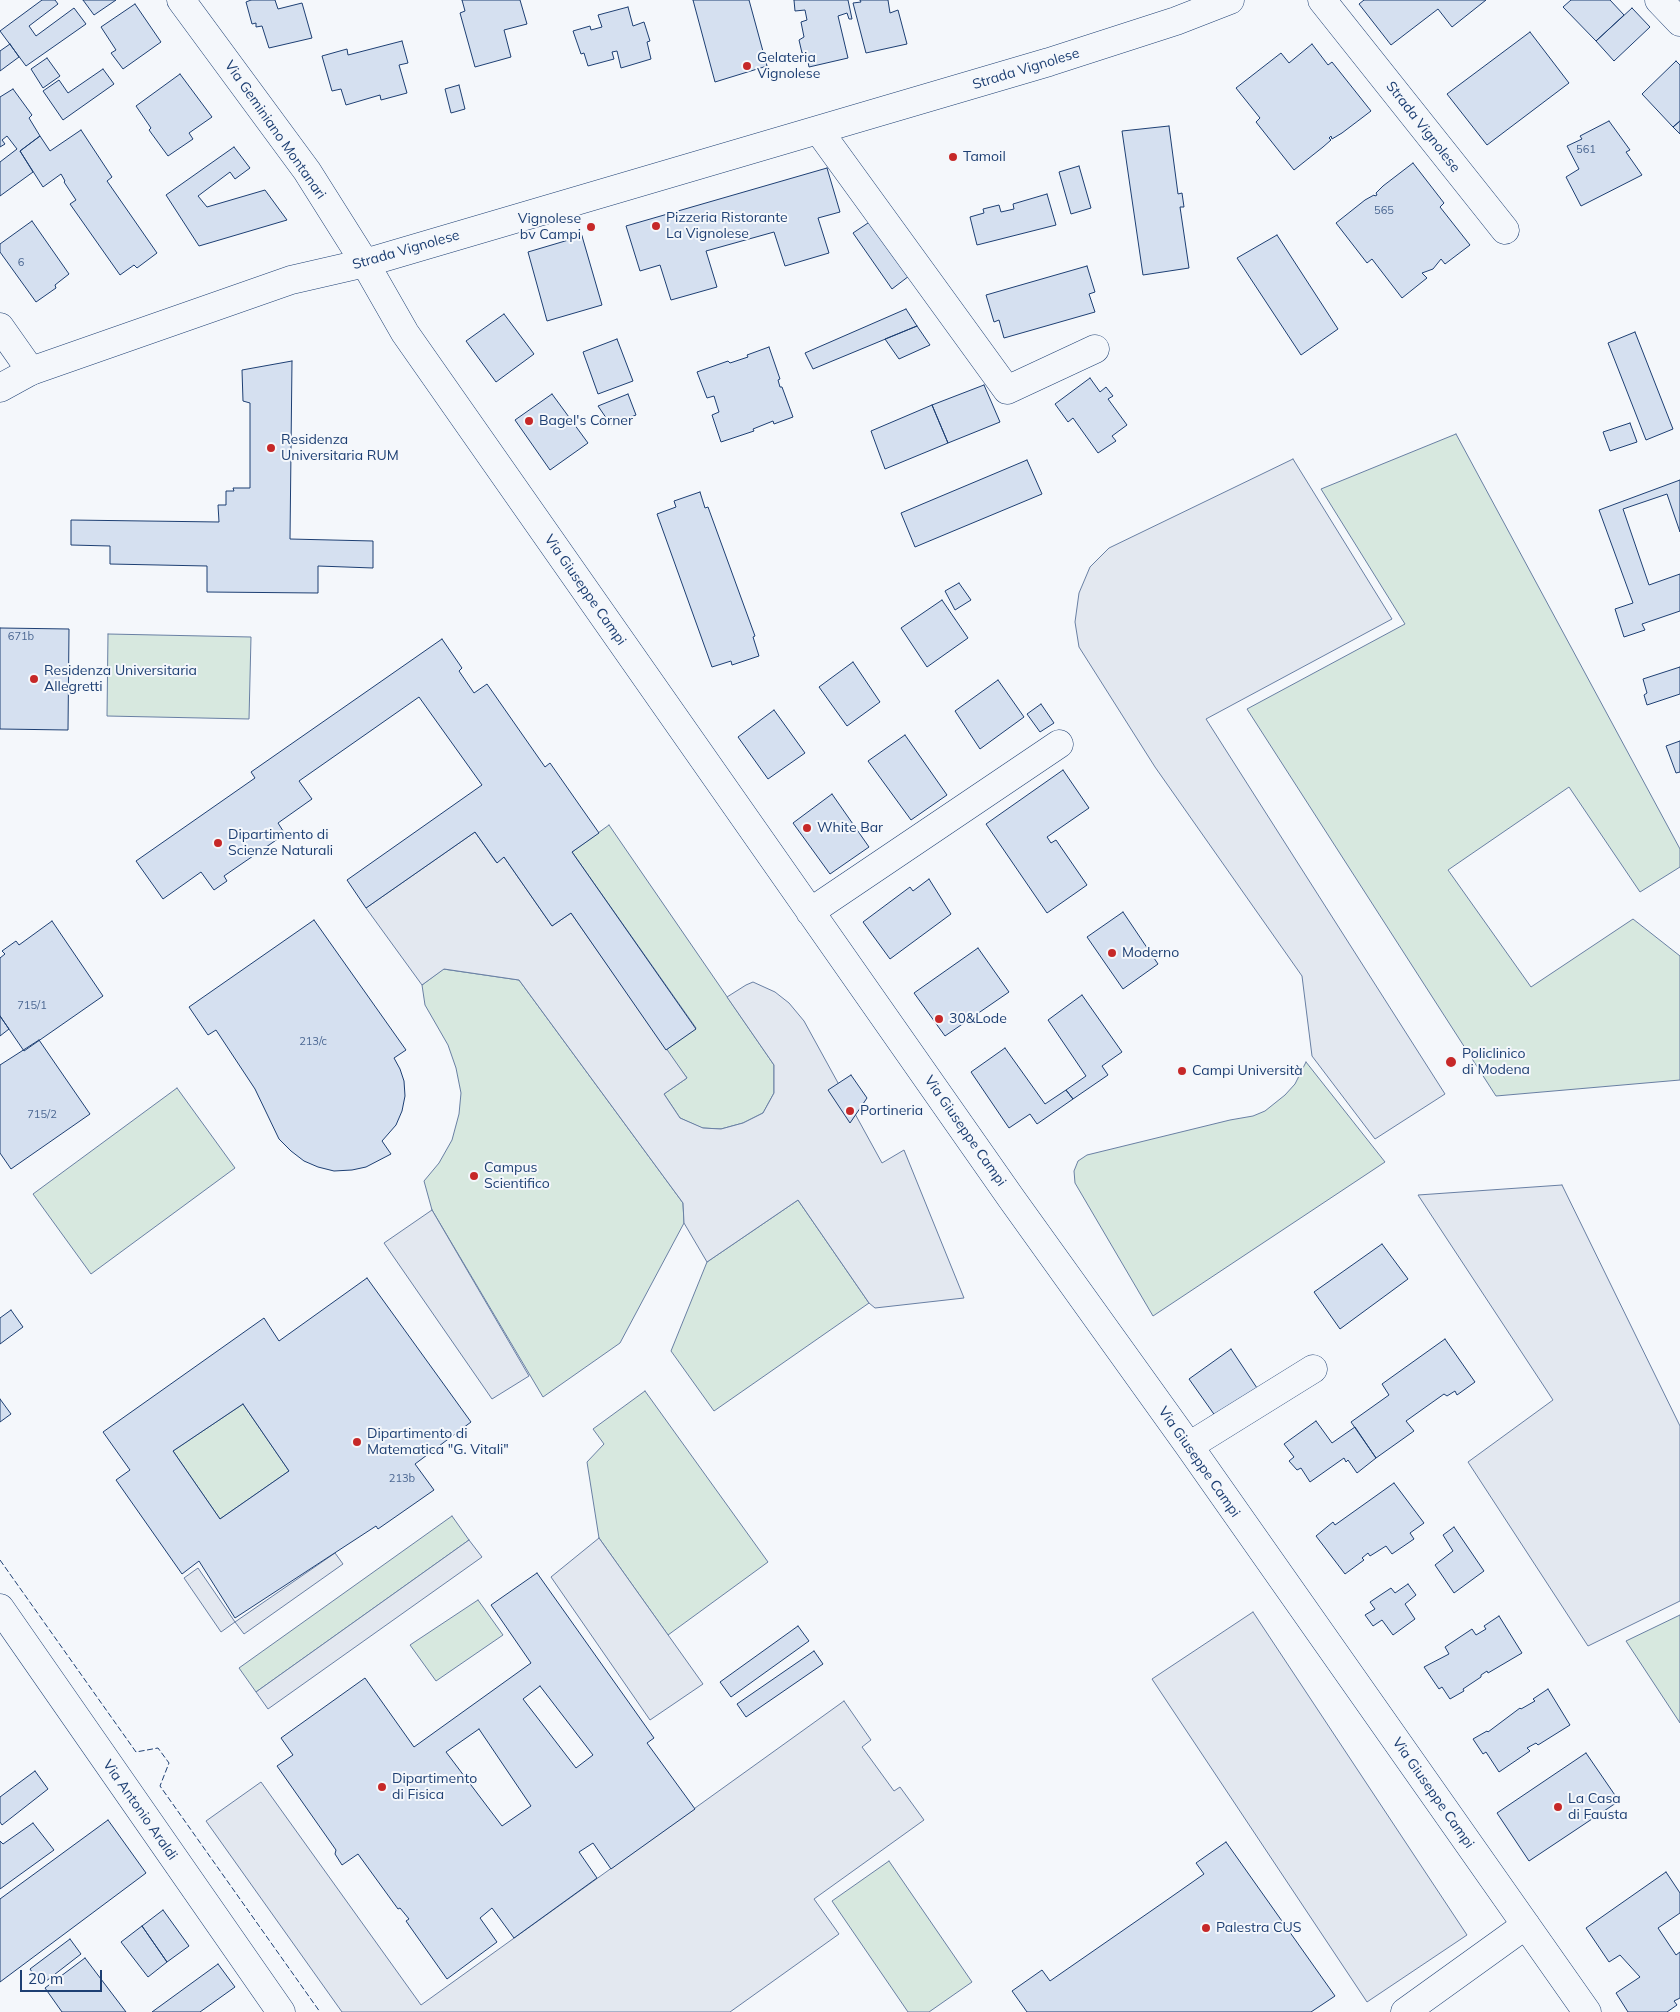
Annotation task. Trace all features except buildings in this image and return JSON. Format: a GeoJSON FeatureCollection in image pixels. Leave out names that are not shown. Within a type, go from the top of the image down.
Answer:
{"type":"FeatureCollection","features":[{"type":"Feature","properties":{"kind":"street","name":"Via Geminiano Montanari"},"geometry":{"type":"LineString","coordinates":[[182,0],[307,171],[365,263]]}},
{"type":"Feature","properties":{"kind":"street","name":"Strada Vignolese"},"geometry":{"type":"LineString","coordinates":[[0,388],[31,370],[291,280],[365,263],[428,243],[819,131],[1058,59],[1176,21],[1230,0]]}},
{"type":"Feature","properties":{"kind":"street","name":"Strada Vignolese"},"geometry":{"type":"LineString","coordinates":[[1322,0],[1505,230]]}},
{"type":"Feature","properties":{"kind":"street"},"geometry":{"type":"LineString","coordinates":[[1659,0],[1680,22]]}},
{"type":"Feature","properties":{"kind":"street"},"geometry":{"type":"LineString","coordinates":[[819,131],[1007,390],[1095,349]]}},
{"type":"Feature","properties":{"kind":"street","name":"Via Giuseppe Campi"},"geometry":{"type":"LineString","coordinates":[[365,263],[405,333],[810,912],[884,1014],[1011,1198],[1189,1446],[1587,2012]]}},
{"type":"Feature","properties":{"kind":"street"},"geometry":{"type":"LineString","coordinates":[[0,326],[31,370]]}},
{"type":"Feature","properties":{"kind":"street"},"geometry":{"type":"LineString","coordinates":[[810,912],[1059,744]]}},
{"type":"Feature","properties":{"kind":"street"},"geometry":{"type":"LineString","coordinates":[[1189,1446],[1313,1368]]}},
{"type":"Feature","properties":{"kind":"street","name":"Via Antonio Araldi"},"geometry":{"type":"LineString","coordinates":[[0,1608],[281,2012]]}},
{"type":"Feature","properties":{"kind":"street"},"geometry":{"type":"LineString","coordinates":[[1405,2012],[1526,1925]]}},
{"type":"Feature","properties":{"kind":"shaded area"},"geometry":{"type":"Polygon","coordinates":[[[1456,434],[1680,849],[1680,867],[1640,892],[1569,787],[1448,870],[1531,987],[1633,919],[1680,956],[1680,1080],[1496,1096],[1247,709],[1405,624],[1321,489],[1456,434]]]}},
{"type":"Feature","properties":{"kind":"shaded area"},"geometry":{"type":"Polygon","coordinates":[[[1293,459],[1392,619],[1206,719],[1445,1094],[1375,1139],[1312,1056],[1302,976],[1155,767],[1079,647],[1075,622],[1079,593],[1090,567],[1109,548],[1293,459]]]}},
{"type":"Feature","properties":{"kind":"shaded area"},"geometry":{"type":"Polygon","coordinates":[[[108,634],[251,637],[249,719],[107,716],[108,634]]]}},
{"type":"Feature","properties":{"kind":"shaded area"},"geometry":{"type":"Polygon","coordinates":[[[609,825],[774,1065],[774,1093],[763,1113],[743,1123],[721,1129],[702,1128],[680,1118],[664,1094],[687,1078],[666,1050],[696,1028],[572,852],[609,825]]]}},
{"type":"Feature","properties":{"kind":"shaded area"},"geometry":{"type":"Polygon","coordinates":[[[475,832],[496,862],[504,857],[552,926],[571,913],[687,1078],[664,1094],[680,1118],[703,1128],[721,1129],[743,1123],[763,1113],[774,1093],[774,1065],[727,997],[753,982],[775,992],[789,1003],[804,1021],[882,1163],[904,1150],[964,1298],[875,1308],[869,1303],[798,1200],[707,1262],[684,1223],[683,1203],[519,980],[444,969],[422,985],[366,908],[475,832]]]}},
{"type":"Feature","properties":{"kind":"shaded area"},"geometry":{"type":"Polygon","coordinates":[[[443,969],[519,980],[683,1203],[684,1223],[620,1343],[543,1397],[432,1210],[424,1181],[439,1163],[452,1140],[459,1114],[461,1093],[456,1068],[448,1045],[425,1005],[422,985],[443,969]]]}},
{"type":"Feature","properties":{"kind":"shaded area"},"geometry":{"type":"Polygon","coordinates":[[[1306,1062],[1385,1162],[1153,1316],[1075,1183],[1074,1171],[1078,1161],[1087,1155],[1253,1116],[1265,1111],[1295,1084],[1306,1062]]]}},
{"type":"Feature","properties":{"kind":"shaded area"},"geometry":{"type":"Polygon","coordinates":[[[177,1088],[235,1168],[91,1274],[33,1194],[177,1088]]]}},
{"type":"Feature","properties":{"kind":"shaded area"},"geometry":{"type":"Polygon","coordinates":[[[1562,1185],[1680,1426],[1680,1601],[1588,1646],[1468,1462],[1553,1400],[1418,1195],[1562,1185]]]}},
{"type":"Feature","properties":{"kind":"shaded area"},"geometry":{"type":"Polygon","coordinates":[[[798,1200],[869,1303],[714,1411],[671,1351],[707,1262],[798,1200]]]}},
{"type":"Feature","properties":{"kind":"shaded area"},"geometry":{"type":"Polygon","coordinates":[[[432,1210],[529,1376],[492,1399],[384,1243],[432,1210]]]}},
{"type":"Feature","properties":{"kind":"shaded area"},"geometry":{"type":"Polygon","coordinates":[[[645,1391],[768,1562],[668,1635],[599,1538],[587,1462],[604,1444],[593,1429],[645,1391]]]}},
{"type":"Feature","properties":{"kind":"shaded area"},"geometry":{"type":"Polygon","coordinates":[[[243,1404],[289,1471],[220,1519],[173,1451],[243,1404]]]}},
{"type":"Feature","properties":{"kind":"shaded area"},"geometry":{"type":"Polygon","coordinates":[[[452,1516],[469,1540],[256,1692],[239,1668],[452,1516]]]}},
{"type":"Feature","properties":{"kind":"shaded area"},"geometry":{"type":"Polygon","coordinates":[[[599,1538],[703,1684],[650,1720],[551,1577],[599,1538]]]}},
{"type":"Feature","properties":{"kind":"shaded area"},"geometry":{"type":"Polygon","coordinates":[[[469,1540],[482,1557],[268,1709],[256,1692],[469,1540]]]}},
{"type":"Feature","properties":{"kind":"shaded area"},"geometry":{"type":"Polygon","coordinates":[[[335,1553],[343,1564],[244,1634],[235,1622],[335,1553]]]}},
{"type":"Feature","properties":{"kind":"shaded area"},"geometry":{"type":"Polygon","coordinates":[[[198,1568],[235,1622],[221,1632],[184,1578],[198,1568]]]}},
{"type":"Feature","properties":{"kind":"shaded area"},"geometry":{"type":"Polygon","coordinates":[[[478,1600],[503,1635],[436,1681],[410,1645],[478,1600]]]}},
{"type":"Feature","properties":{"kind":"shaded area"},"geometry":{"type":"Polygon","coordinates":[[[1253,1612],[1467,1935],[1367,2002],[1152,1679],[1253,1612]]]}},
{"type":"Feature","properties":{"kind":"shaded area"},"geometry":{"type":"Polygon","coordinates":[[[1680,1615],[1680,1723],[1626,1641],[1680,1615]]]}},
{"type":"Feature","properties":{"kind":"shaded area"},"geometry":{"type":"Polygon","coordinates":[[[844,1701],[871,1740],[862,1747],[894,1791],[900,1787],[924,1820],[814,1899],[839,1934],[730,2012],[342,2012],[206,1821],[261,1782],[421,2005],[844,1701]]]}},
{"type":"Feature","properties":{"kind":"shaded area"},"geometry":{"type":"Polygon","coordinates":[[[889,1861],[972,1982],[929,2012],[908,2012],[832,1901],[889,1861]]]}},
{"type":"Feature","properties":{"kind":"fence"},"geometry":{"type":"LineString","coordinates":[[0,1560],[136,1752],[158,1748],[169,1763],[160,1786],[320,2012]]}},
{"type":"Feature","properties":{"kind":"place","name":"Gelateria Vignolese"},"geometry":{"type":"Point","coordinates":[747,66]}},
{"type":"Feature","properties":{"kind":"place","name":"Tamoil"},"geometry":{"type":"Point","coordinates":[953,157]}},
{"type":"Feature","properties":{"kind":"place","name":"Pizzeria Ristorante La Vignolese"},"geometry":{"type":"Point","coordinates":[656,226]}},
{"type":"Feature","properties":{"kind":"place","name":"Vignolese bv Campi"},"geometry":{"type":"Point","coordinates":[591,227]}},
{"type":"Feature","properties":{"kind":"place","name":"Bagel's Corner"},"geometry":{"type":"Point","coordinates":[529,421]}},
{"type":"Feature","properties":{"kind":"place","name":"Residenza Universitaria RUM"},"geometry":{"type":"Point","coordinates":[271,448]}},
{"type":"Feature","properties":{"kind":"place","name":"Residenza Universitaria Allegretti"},"geometry":{"type":"Point","coordinates":[34,679]}},
{"type":"Feature","properties":{"kind":"place","name":"White Bar"},"geometry":{"type":"Point","coordinates":[807,828]}},
{"type":"Feature","properties":{"kind":"place","name":"Dipartimento di Scienze Naturali"},"geometry":{"type":"Point","coordinates":[218,843]}},
{"type":"Feature","properties":{"kind":"place","name":"Moderno"},"geometry":{"type":"Point","coordinates":[1112,953]}},
{"type":"Feature","properties":{"kind":"place","name":"30&Lode"},"geometry":{"type":"Point","coordinates":[939,1019]}},
{"type":"Feature","properties":{"kind":"place","name":"Policlinico di Modena"},"geometry":{"type":"Point","coordinates":[1451,1062]}},
{"type":"Feature","properties":{"kind":"place","name":"Campi Università"},"geometry":{"type":"Point","coordinates":[1182,1071]}},
{"type":"Feature","properties":{"kind":"place","name":"Portineria"},"geometry":{"type":"Point","coordinates":[850,1111]}},
{"type":"Feature","properties":{"kind":"place","name":"Campus Scientifico"},"geometry":{"type":"Point","coordinates":[474,1176]}},
{"type":"Feature","properties":{"kind":"place","name":"Dipartimento di Matematica \"G. Vitali\""},"geometry":{"type":"Point","coordinates":[357,1442]}},
{"type":"Feature","properties":{"kind":"place","name":"Dipartimento di Fisica"},"geometry":{"type":"Point","coordinates":[382,1787]}},
{"type":"Feature","properties":{"kind":"place","name":"La Casa di Fausta"},"geometry":{"type":"Point","coordinates":[1558,1807]}},
{"type":"Feature","properties":{"kind":"place","name":"Palestra CUS"},"geometry":{"type":"Point","coordinates":[1206,1928]}}]}
